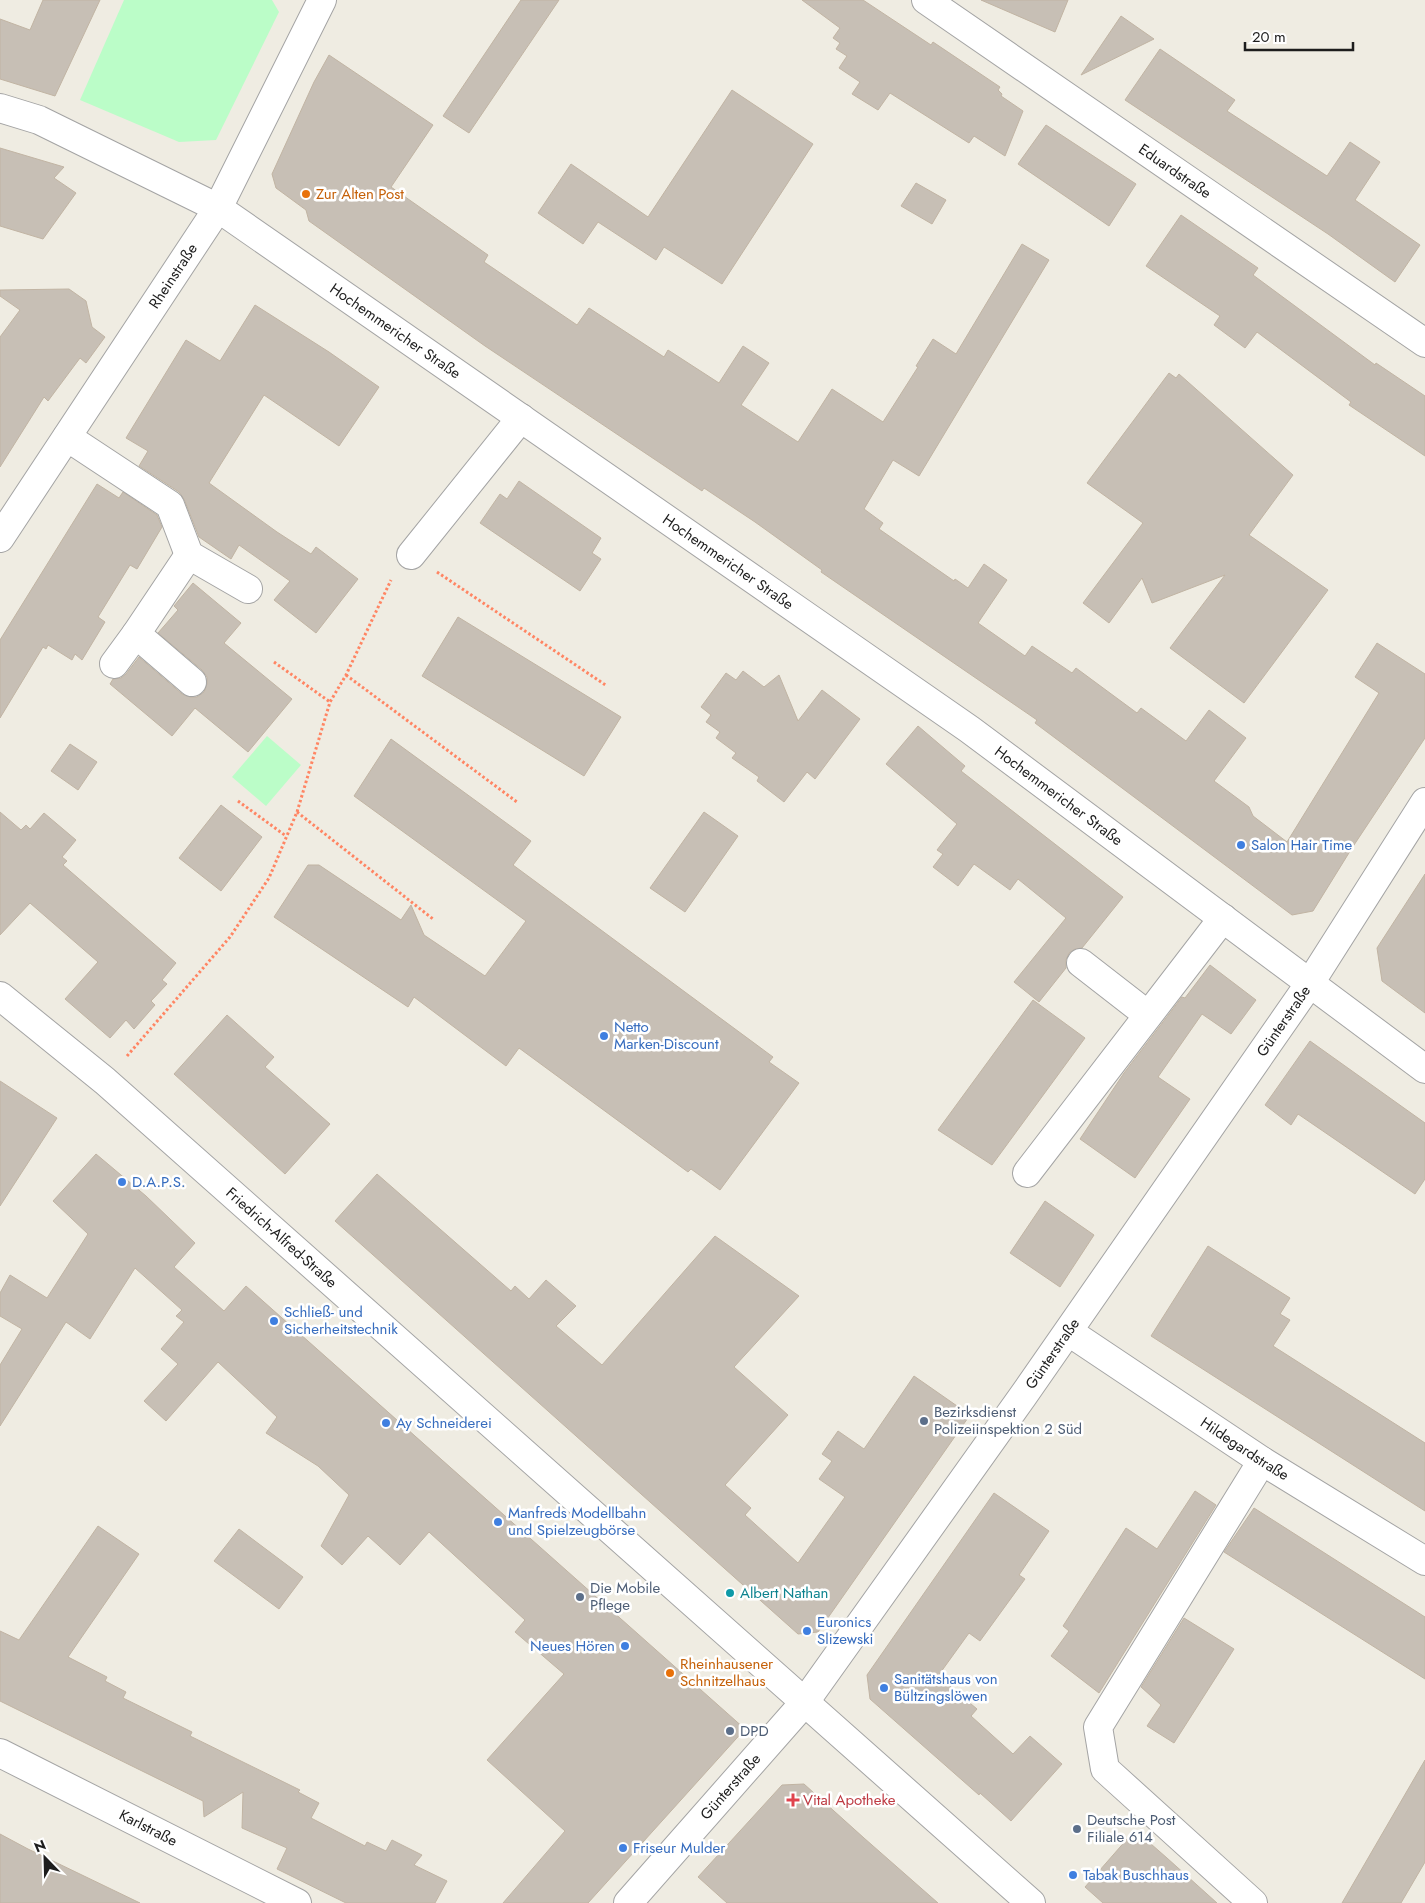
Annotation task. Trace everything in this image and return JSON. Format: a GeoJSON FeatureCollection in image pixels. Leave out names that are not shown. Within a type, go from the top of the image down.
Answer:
{"type":"FeatureCollection","features":[{"type":"Feature","properties":{"kind":"street","name":"Rheinstraße"},"geometry":{"type":"LineString","coordinates":[[0,538],[218,208],[321,0]]}},
{"type":"Feature","properties":{"kind":"street","name":"Eduardstraße"},"geometry":{"type":"LineString","coordinates":[[926,0],[1425,343]]}},
{"type":"Feature","properties":{"kind":"street","name":"Hochemmericher Straße"},"geometry":{"type":"LineString","coordinates":[[0,108],[39,120],[218,208],[969,728],[1425,1069]]}},
{"type":"Feature","properties":{"kind":"street"},"geometry":{"type":"LineString","coordinates":[[411,555],[521,418]]}},
{"type":"Feature","properties":{"kind":"street"},"geometry":{"type":"LineString","coordinates":[[66,437],[170,505],[189,555],[248,589]]}},
{"type":"Feature","properties":{"kind":"street"},"geometry":{"type":"LineString","coordinates":[[114,664],[189,555]]}},
{"type":"Feature","properties":{"kind":"street"},"geometry":{"type":"LineString","coordinates":[[136,634],[192,682]]}},
{"type":"Feature","properties":{"kind":"street","name":"Günterstraße"},"geometry":{"type":"LineString","coordinates":[[628,1903],[804,1703],[1069,1332],[1310,983],[1425,802]]}},
{"type":"Feature","properties":{"kind":"street"},"geometry":{"type":"LineString","coordinates":[[1027,1173],[1223,918]]}},
{"type":"Feature","properties":{"kind":"street"},"geometry":{"type":"LineString","coordinates":[[1081,963],[1148,1015]]}},
{"type":"Feature","properties":{"kind":"street","name":"Friedrich-Alfred-Straße"},"geometry":{"type":"LineString","coordinates":[[0,996],[105,1081],[1031,1903]]}},
{"type":"Feature","properties":{"kind":"street","name":"Hildegardstraße"},"geometry":{"type":"LineString","coordinates":[[1069,1332],[1262,1461],[1425,1561]]}},
{"type":"Feature","properties":{"kind":"street"},"geometry":{"type":"LineString","coordinates":[[1253,1903],[1105,1769],[1098,1727],[1262,1461]]}},
{"type":"Feature","properties":{"kind":"street","name":"Karlstraße"},"geometry":{"type":"LineString","coordinates":[[0,1753],[297,1903]]}},
{"type":"Feature","properties":{"kind":"path"},"geometry":{"type":"LineString","coordinates":[[105,1081],[230,937],[269,878],[297,812],[330,702],[346,676],[389,583],[411,555],[607,686]]}},
{"type":"Feature","properties":{"kind":"path"},"geometry":{"type":"LineString","coordinates":[[274,662],[330,702]]}},
{"type":"Feature","properties":{"kind":"path"},"geometry":{"type":"LineString","coordinates":[[346,676],[517,802]]}},
{"type":"Feature","properties":{"kind":"path"},"geometry":{"type":"LineString","coordinates":[[238,801],[286,836]]}},
{"type":"Feature","properties":{"kind":"path"},"geometry":{"type":"LineString","coordinates":[[297,812],[433,919]]}},
{"type":"Feature","properties":{"kind":"green space"},"geometry":{"type":"Polygon","coordinates":[[[124,0],[272,0],[279,12],[216,140],[179,142],[80,100],[124,0]]]}},
{"type":"Feature","properties":{"kind":"green space"},"geometry":{"type":"Polygon","coordinates":[[[267,736],[301,765],[266,806],[232,777],[267,736]]]}},
{"type":"Feature","properties":{"kind":"building"},"geometry":{"type":"Polygon","coordinates":[[[43,0],[100,0],[55,96],[0,79],[0,19],[30,30],[43,0]]]}},
{"type":"Feature","properties":{"kind":"building"},"geometry":{"type":"Polygon","coordinates":[[[521,0],[559,0],[469,133],[443,116],[521,0]]]}},
{"type":"Feature","properties":{"kind":"building"},"geometry":{"type":"Polygon","coordinates":[[[802,0],[863,0],[931,45],[933,42],[1000,87],[998,90],[1002,94],[1001,96],[1023,111],[1005,156],[974,136],[969,143],[890,93],[878,110],[852,94],[860,82],[839,68],[847,56],[836,49],[840,43],[833,38],[840,28],[802,0]]]}},
{"type":"Feature","properties":{"kind":"building"},"geometry":{"type":"Polygon","coordinates":[[[981,0],[1068,0],[1055,32],[981,0]]]}},
{"type":"Feature","properties":{"kind":"building"},"geometry":{"type":"Polygon","coordinates":[[[1121,16],[1154,39],[1081,75],[1121,16]]]}},
{"type":"Feature","properties":{"kind":"building"},"geometry":{"type":"Polygon","coordinates":[[[1160,49],[1235,100],[1227,111],[1327,176],[1350,142],[1380,162],[1355,200],[1420,245],[1395,282],[1328,234],[1125,100],[1160,49]]]}},
{"type":"Feature","properties":{"kind":"building"},"geometry":{"type":"Polygon","coordinates":[[[329,55],[433,125],[391,187],[488,255],[484,262],[577,325],[589,308],[664,357],[668,350],[719,383],[743,346],[769,363],[741,405],[798,442],[832,389],[883,422],[918,367],[916,366],[933,339],[956,354],[1022,244],[1049,260],[919,476],[893,460],[864,509],[883,523],[879,529],[954,581],[955,579],[968,588],[984,564],[1007,580],[978,623],[1025,656],[1032,646],[1072,673],[1076,668],[1137,713],[1141,708],[1186,741],[1209,710],[1246,738],[1214,781],[1249,807],[1253,816],[1287,842],[1379,693],[1355,677],[1377,643],[1425,674],[1425,738],[1313,911],[1292,915],[1035,723],[1037,720],[821,572],[822,570],[755,522],[704,488],[702,491],[485,346],[309,221],[306,210],[276,188],[272,174],[314,82],[329,55]]]}},
{"type":"Feature","properties":{"kind":"building"},"geometry":{"type":"Polygon","coordinates":[[[732,90],[813,144],[722,284],[664,247],[656,260],[598,222],[583,244],[538,213],[571,164],[648,217],[732,90]]]}},
{"type":"Feature","properties":{"kind":"building"},"geometry":{"type":"Polygon","coordinates":[[[1046,125],[1136,184],[1109,226],[1018,164],[1046,125]]]}},
{"type":"Feature","properties":{"kind":"building"},"geometry":{"type":"Polygon","coordinates":[[[0,148],[64,167],[54,178],[76,193],[43,239],[0,226],[0,148]]]}},
{"type":"Feature","properties":{"kind":"building"},"geometry":{"type":"Polygon","coordinates":[[[916,183],[946,200],[932,224],[901,206],[916,183]]]}},
{"type":"Feature","properties":{"kind":"building"},"geometry":{"type":"Polygon","coordinates":[[[1181,215],[1258,268],[1253,275],[1375,365],[1376,363],[1425,396],[1425,456],[1349,405],[1351,402],[1257,332],[1245,348],[1214,325],[1220,316],[1146,266],[1181,215]]]}},
{"type":"Feature","properties":{"kind":"building"},"geometry":{"type":"Polygon","coordinates":[[[69,289],[86,301],[92,327],[105,337],[86,363],[80,358],[48,401],[44,397],[0,467],[0,337],[20,310],[0,296],[0,290],[69,289]]]}},
{"type":"Feature","properties":{"kind":"building"},"geometry":{"type":"Polygon","coordinates":[[[255,305],[329,352],[379,387],[339,446],[264,395],[209,483],[311,554],[316,547],[358,579],[316,633],[274,600],[290,581],[239,545],[231,559],[199,537],[184,499],[179,492],[139,466],[148,451],[126,438],[186,340],[220,361],[255,305]]]}},
{"type":"Feature","properties":{"kind":"building"},"geometry":{"type":"Polygon","coordinates":[[[1169,373],[1176,378],[1179,374],[1293,475],[1249,535],[1328,590],[1244,703],[1170,648],[1225,575],[1152,603],[1142,578],[1109,623],[1083,603],[1143,523],[1087,483],[1169,373]]]}},
{"type":"Feature","properties":{"kind":"building"},"geometry":{"type":"Polygon","coordinates":[[[519,481],[601,538],[592,553],[601,559],[580,591],[480,523],[500,494],[507,499],[519,481]]]}},
{"type":"Feature","properties":{"kind":"building"},"geometry":{"type":"Polygon","coordinates":[[[97,484],[119,498],[123,492],[157,515],[162,527],[137,569],[130,565],[98,617],[105,622],[82,660],[75,654],[72,660],[48,645],[46,649],[43,647],[0,718],[0,640],[97,484]]]}},
{"type":"Feature","properties":{"kind":"building"},"geometry":{"type":"Polygon","coordinates":[[[193,583],[241,623],[224,643],[292,699],[248,752],[195,708],[172,736],[110,684],[113,679],[121,678],[126,674],[139,657],[182,694],[197,697],[204,692],[207,677],[202,670],[158,633],[178,610],[174,606],[193,583]]]}},
{"type":"Feature","properties":{"kind":"building"},"geometry":{"type":"Polygon","coordinates":[[[458,617],[621,717],[584,776],[422,676],[458,617]]]}},
{"type":"Feature","properties":{"kind":"building"},"geometry":{"type":"Polygon","coordinates":[[[743,671],[764,687],[779,675],[798,721],[822,690],[860,719],[815,779],[807,772],[784,802],[757,781],[759,777],[732,758],[736,753],[716,738],[720,732],[706,722],[711,715],[701,707],[726,673],[736,680],[743,671]]]}},
{"type":"Feature","properties":{"kind":"building"},"geometry":{"type":"Polygon","coordinates":[[[918,726],[965,766],[961,771],[1123,897],[1082,948],[1075,949],[1069,953],[1066,960],[1066,968],[1039,1002],[1014,982],[1066,918],[1018,879],[1010,890],[974,864],[958,886],[933,867],[943,854],[937,850],[957,824],[886,764],[918,726]]]}},
{"type":"Feature","properties":{"kind":"building","name":"Netto Marken-Discount"},"geometry":{"type":"Polygon","coordinates":[[[391,739],[531,841],[513,865],[773,1057],[769,1062],[799,1083],[720,1190],[691,1169],[688,1172],[519,1048],[506,1066],[414,997],[408,1007],[274,917],[308,865],[319,865],[401,920],[411,905],[424,935],[485,976],[526,921],[354,796],[391,739]]]}},
{"type":"Feature","properties":{"kind":"building"},"geometry":{"type":"Polygon","coordinates":[[[70,744],[97,762],[78,790],[51,771],[70,744]]]}},
{"type":"Feature","properties":{"kind":"building"},"geometry":{"type":"Polygon","coordinates":[[[221,805],[262,837],[221,891],[179,858],[221,805]]]}},
{"type":"Feature","properties":{"kind":"building"},"geometry":{"type":"Polygon","coordinates":[[[0,812],[21,830],[26,825],[30,829],[44,813],[76,840],[62,857],[67,861],[63,865],[176,963],[162,980],[167,984],[151,1001],[155,1005],[134,1029],[126,1020],[110,1038],[65,999],[98,962],[30,903],[0,935],[0,812]]]}},
{"type":"Feature","properties":{"kind":"building"},"geometry":{"type":"Polygon","coordinates":[[[704,812],[738,836],[685,912],[650,888],[704,812]]]}},
{"type":"Feature","properties":{"kind":"building"},"geometry":{"type":"Polygon","coordinates":[[[1425,874],[1425,1013],[1382,981],[1377,948],[1425,874]]]}},
{"type":"Feature","properties":{"kind":"building"},"geometry":{"type":"Polygon","coordinates":[[[1210,965],[1256,1000],[1231,1034],[1202,1014],[1158,1077],[1190,1099],[1135,1178],[1080,1139],[1124,1073],[1182,997],[1185,998],[1210,965]]]}},
{"type":"Feature","properties":{"kind":"building"},"geometry":{"type":"Polygon","coordinates":[[[1033,1000],[1085,1038],[992,1165],[938,1130],[1033,1000]]]}},
{"type":"Feature","properties":{"kind":"building"},"geometry":{"type":"Polygon","coordinates":[[[227,1015],[274,1057],[265,1067],[330,1124],[285,1174],[174,1074],[227,1015]]]}},
{"type":"Feature","properties":{"kind":"building"},"geometry":{"type":"Polygon","coordinates":[[[1310,1041],[1425,1123],[1425,1179],[1415,1194],[1298,1114],[1291,1125],[1265,1105],[1310,1041]]]}},
{"type":"Feature","properties":{"kind":"building"},"geometry":{"type":"Polygon","coordinates":[[[0,1081],[57,1118],[0,1206],[0,1081]]]}},
{"type":"Feature","properties":{"kind":"building"},"geometry":{"type":"Polygon","coordinates":[[[96,1154],[146,1196],[195,1243],[174,1267],[224,1311],[246,1286],[745,1729],[588,1903],[503,1903],[565,1831],[487,1760],[564,1674],[515,1632],[525,1620],[429,1532],[400,1565],[368,1536],[342,1565],[321,1546],[349,1495],[318,1466],[266,1433],[277,1417],[218,1362],[166,1421],[144,1401],[178,1364],[161,1349],[184,1322],[176,1316],[182,1310],[135,1268],[90,1339],[66,1322],[0,1426],[0,1365],[22,1329],[0,1316],[0,1293],[10,1275],[47,1298],[88,1234],[53,1201],[96,1154]]]}},
{"type":"Feature","properties":{"kind":"building"},"geometry":{"type":"Polygon","coordinates":[[[377,1174],[511,1291],[515,1286],[529,1299],[546,1280],[576,1306],[556,1326],[602,1365],[715,1236],[799,1296],[734,1367],[788,1415],[725,1485],[751,1508],[745,1515],[798,1563],[845,1497],[819,1479],[832,1461],[822,1454],[838,1431],[864,1449],[914,1376],[970,1415],[818,1632],[798,1634],[335,1221],[377,1174]]]}},
{"type":"Feature","properties":{"kind":"building"},"geometry":{"type":"Polygon","coordinates":[[[1045,1201],[1094,1235],[1060,1287],[1010,1253],[1045,1201]]]}},
{"type":"Feature","properties":{"kind":"building"},"geometry":{"type":"Polygon","coordinates":[[[1208,1246],[1290,1298],[1280,1314],[1290,1320],[1273,1346],[1425,1443],[1425,1511],[1151,1336],[1208,1246]]]}},
{"type":"Feature","properties":{"kind":"building"},"geometry":{"type":"Polygon","coordinates":[[[1195,1491],[1216,1505],[1099,1693],[1051,1656],[1069,1631],[1063,1626],[1126,1528],[1157,1549],[1195,1491]]]}},
{"type":"Feature","properties":{"kind":"building"},"geometry":{"type":"Polygon","coordinates":[[[994,1493],[1049,1531],[1019,1575],[1025,1579],[980,1641],[969,1633],[938,1676],[977,1709],[971,1716],[1013,1754],[1030,1736],[1062,1764],[1011,1821],[870,1699],[867,1675],[994,1493]]]}},
{"type":"Feature","properties":{"kind":"building"},"geometry":{"type":"Polygon","coordinates":[[[1254,1508],[1425,1617],[1425,1679],[1224,1552],[1254,1508]]]}},
{"type":"Feature","properties":{"kind":"building"},"geometry":{"type":"Polygon","coordinates":[[[98,1526],[139,1554],[68,1657],[107,1677],[105,1681],[126,1692],[123,1698],[192,1732],[190,1736],[300,1790],[298,1792],[319,1803],[311,1818],[365,1846],[367,1842],[386,1851],[392,1840],[422,1855],[414,1865],[447,1881],[435,1903],[346,1903],[277,1869],[287,1848],[242,1828],[243,1792],[204,1817],[203,1801],[0,1701],[0,1631],[19,1640],[98,1526]]]}},
{"type":"Feature","properties":{"kind":"building"},"geometry":{"type":"Polygon","coordinates":[[[239,1529],[303,1577],[279,1609],[214,1561],[239,1529]]]}},
{"type":"Feature","properties":{"kind":"building"},"geometry":{"type":"Polygon","coordinates":[[[1184,1618],[1234,1649],[1174,1743],[1147,1726],[1161,1705],[1141,1687],[1184,1618]]]}},
{"type":"Feature","properties":{"kind":"building"},"geometry":{"type":"Polygon","coordinates":[[[1425,1760],[1425,1862],[1401,1903],[1342,1903],[1425,1760]]]}},
{"type":"Feature","properties":{"kind":"building"},"geometry":{"type":"Polygon","coordinates":[[[804,1784],[938,1903],[727,1903],[698,1877],[782,1785],[804,1784]]]}},
{"type":"Feature","properties":{"kind":"building"},"geometry":{"type":"Polygon","coordinates":[[[1135,1830],[1217,1903],[1103,1903],[1085,1887],[1135,1830]]]}},
{"type":"Feature","properties":{"kind":"building"},"geometry":{"type":"Polygon","coordinates":[[[0,1834],[28,1849],[140,1903],[0,1903],[0,1834]]]}},
{"type":"Feature","properties":{"kind":"place","name":"Zur Alten Post"},"geometry":{"type":"Point","coordinates":[306,194]}},
{"type":"Feature","properties":{"kind":"place","name":"Salon Hair Time"},"geometry":{"type":"Point","coordinates":[1241,845]}},
{"type":"Feature","properties":{"kind":"place","name":"Netto Marken-Discount"},"geometry":{"type":"Point","coordinates":[604,1036]}},
{"type":"Feature","properties":{"kind":"place","name":"D.A.P.S."},"geometry":{"type":"Point","coordinates":[122,1182]}},
{"type":"Feature","properties":{"kind":"place","name":"Schließ- und Sicherheitstechnik"},"geometry":{"type":"Point","coordinates":[274,1321]}},
{"type":"Feature","properties":{"kind":"place","name":"Bezirksdienst Polizeiinspektion 2 Süd"},"geometry":{"type":"Point","coordinates":[924,1421]}},
{"type":"Feature","properties":{"kind":"place","name":"Ay Schneiderei"},"geometry":{"type":"Point","coordinates":[386,1423]}},
{"type":"Feature","properties":{"kind":"place","name":"Manfreds Modellbahn und Spielzeugbörse"},"geometry":{"type":"Point","coordinates":[498,1522]}},
{"type":"Feature","properties":{"kind":"place","name":"Albert Nathan"},"geometry":{"type":"Point","coordinates":[730,1593]}},
{"type":"Feature","properties":{"kind":"place","name":"Die Mobile Pflege"},"geometry":{"type":"Point","coordinates":[580,1597]}},
{"type":"Feature","properties":{"kind":"place","name":"Euronics Slizewski"},"geometry":{"type":"Point","coordinates":[807,1631]}},
{"type":"Feature","properties":{"kind":"place","name":"Neues Hören"},"geometry":{"type":"Point","coordinates":[625,1646]}},
{"type":"Feature","properties":{"kind":"place","name":"Rheinhausener Schnitzelhaus"},"geometry":{"type":"Point","coordinates":[670,1673]}},
{"type":"Feature","properties":{"kind":"place","name":"Sanitätshaus von Bültzingslöwen"},"geometry":{"type":"Point","coordinates":[884,1688]}},
{"type":"Feature","properties":{"kind":"place","name":"DPD"},"geometry":{"type":"Point","coordinates":[730,1731]}},
{"type":"Feature","properties":{"kind":"place","name":"Vital Apotheke"},"geometry":{"type":"Point","coordinates":[793,1800]}},
{"type":"Feature","properties":{"kind":"place","name":"Deutsche Post Filiale 614"},"geometry":{"type":"Point","coordinates":[1077,1829]}},
{"type":"Feature","properties":{"kind":"place","name":"Friseur Mulder"},"geometry":{"type":"Point","coordinates":[623,1848]}},
{"type":"Feature","properties":{"kind":"place","name":"Tabak Buschhaus"},"geometry":{"type":"Point","coordinates":[1073,1875]}}]}
